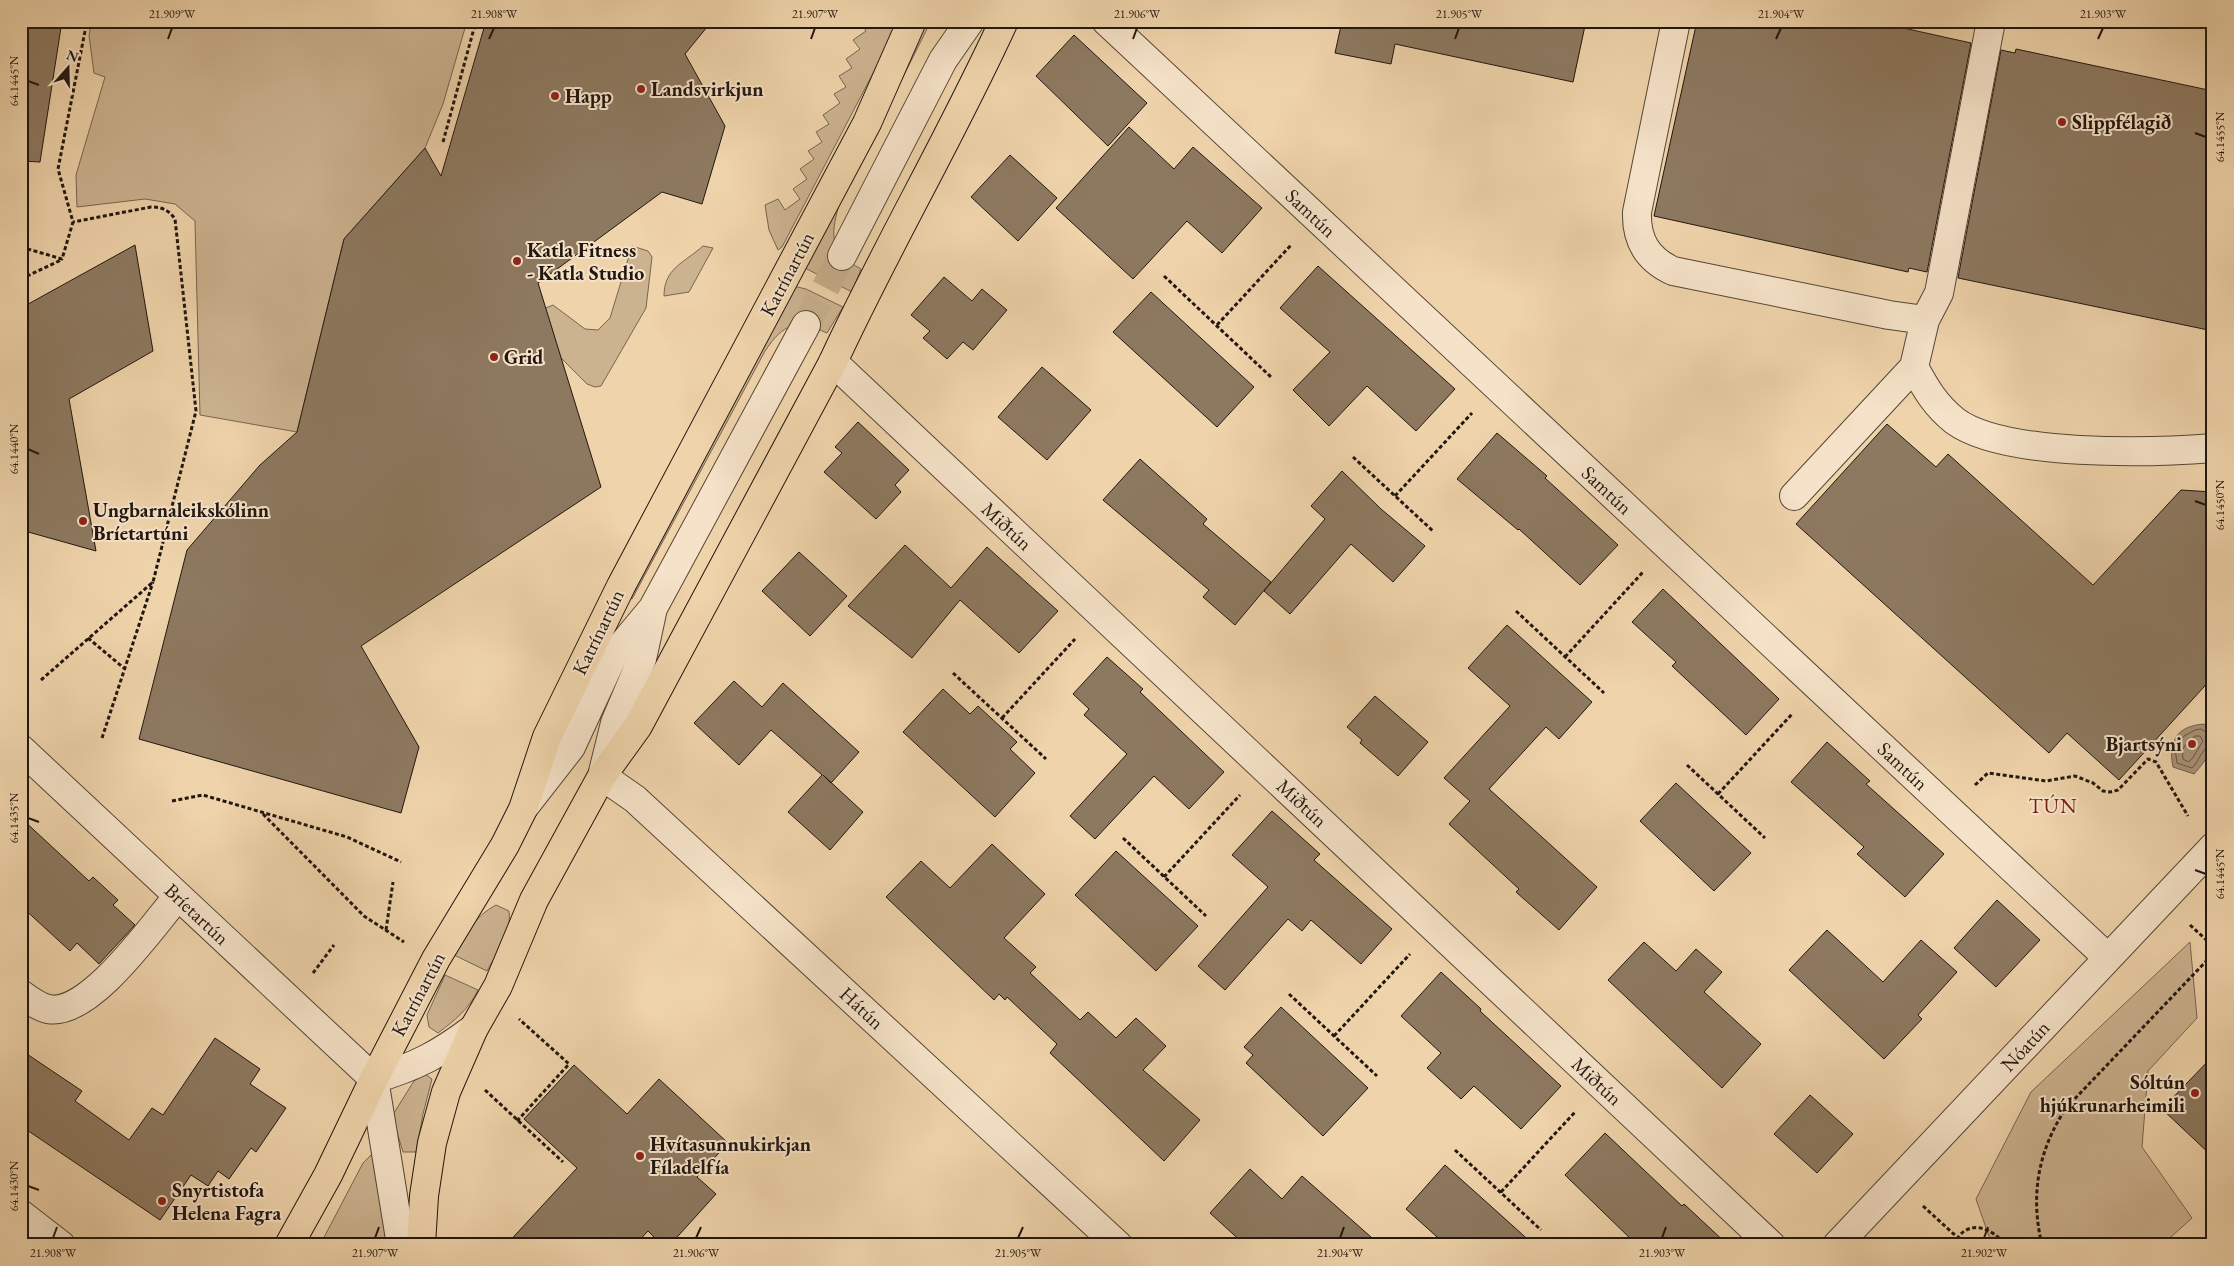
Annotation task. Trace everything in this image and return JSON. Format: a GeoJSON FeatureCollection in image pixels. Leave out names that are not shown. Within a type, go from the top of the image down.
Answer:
{"type":"FeatureCollection","features":[{"type":"Feature","properties":{"kind":"main road","name":"Katrínartún"},"geometry":{"type":"LineString","coordinates":[[289,1245],[328,1175],[374,1079],[436,959],[505,845],[523,809],[548,737],[621,586],[867,123],[912,21]]}},
{"type":"Feature","properties":{"kind":"main road"},"geometry":{"type":"LineString","coordinates":[[421,1245],[424,1196],[432,1143],[446,1092],[474,1028],[498,986],[534,900],[602,776],[638,726],[833,362],[860,304],[977,80],[1004,21]]}},
{"type":"Feature","properties":{"kind":"street"},"geometry":{"type":"LineString","coordinates":[[943,60],[949,21]]}},
{"type":"Feature","properties":{"kind":"street"},"geometry":{"type":"LineString","coordinates":[[842,256],[943,60],[970,21]]}},
{"type":"Feature","properties":{"kind":"street","name":"Samtún"},"geometry":{"type":"LineString","coordinates":[[1106,21],[2108,958]]}},
{"type":"Feature","properties":{"kind":"street"},"geometry":{"type":"LineString","coordinates":[[1676,21],[1637,212],[1637,227],[1641,241],[1648,254],[1659,264],[1673,271],[1889,315],[1925,320]]}},
{"type":"Feature","properties":{"kind":"street"},"geometry":{"type":"LineString","coordinates":[[1794,496],[1914,367],[1925,320],[1939,292],[1991,21]]}},
{"type":"Feature","properties":{"kind":"street"},"geometry":{"type":"LineString","coordinates":[[523,809],[571,746],[614,656],[653,608],[806,325]]}},
{"type":"Feature","properties":{"kind":"street","name":"Miðtún"},"geometry":{"type":"LineString","coordinates":[[833,362],[1772,1245]]}},
{"type":"Feature","properties":{"kind":"street"},"geometry":{"type":"LineString","coordinates":[[1914,367],[1935,404],[1957,422],[1982,435],[2007,442],[2086,450],[2138,452],[2213,448]]}},
{"type":"Feature","properties":{"kind":"street"},"geometry":{"type":"LineString","coordinates":[[602,776],[615,724],[642,659],[653,608]]}},
{"type":"Feature","properties":{"kind":"street","name":"Bríetartún"},"geometry":{"type":"LineString","coordinates":[[21,749],[374,1079]]}},
{"type":"Feature","properties":{"kind":"street","name":"Hátún"},"geometry":{"type":"LineString","coordinates":[[602,776],[636,799],[1118,1245]]}},
{"type":"Feature","properties":{"kind":"street","name":"Nóatún"},"geometry":{"type":"LineString","coordinates":[[1837,1245],[2213,846]]}},
{"type":"Feature","properties":{"kind":"street"},"geometry":{"type":"LineString","coordinates":[[21,994],[49,1009],[65,1008],[80,1001],[111,977],[178,896]]}},
{"type":"Feature","properties":{"kind":"street"},"geometry":{"type":"LineString","coordinates":[[401,1245],[374,1079],[407,1070],[436,1055],[474,1028]]}},
{"type":"Feature","properties":{"kind":"street"},"geometry":{"type":"LineString","coordinates":[[21,1214],[61,1245]]}},
{"type":"Feature","properties":{"kind":"path"},"geometry":{"type":"LineString","coordinates":[[21,279],[62,259],[73,222],[58,169],[86,21]]}},
{"type":"Feature","properties":{"kind":"path"},"geometry":{"type":"LineString","coordinates":[[443,142],[476,21]]}},
{"type":"Feature","properties":{"kind":"path"},"geometry":{"type":"LineString","coordinates":[[73,222],[151,207],[166,209],[175,219],[196,411],[153,582],[102,738]]}},
{"type":"Feature","properties":{"kind":"path"},"geometry":{"type":"LineString","coordinates":[[1216,325],[1316,218]]}},
{"type":"Feature","properties":{"kind":"path"},"geometry":{"type":"LineString","coordinates":[[21,247],[62,259]]}},
{"type":"Feature","properties":{"kind":"path"},"geometry":{"type":"LineString","coordinates":[[1164,276],[1272,378]]}},
{"type":"Feature","properties":{"kind":"path"},"geometry":{"type":"LineString","coordinates":[[1395,496],[1497,386]]}},
{"type":"Feature","properties":{"kind":"path"},"geometry":{"type":"LineString","coordinates":[[1353,457],[1434,532]]}},
{"type":"Feature","properties":{"kind":"path"},"geometry":{"type":"LineString","coordinates":[[1565,657],[1667,546]]}},
{"type":"Feature","properties":{"kind":"path"},"geometry":{"type":"LineString","coordinates":[[40,680],[153,582]]}},
{"type":"Feature","properties":{"kind":"path"},"geometry":{"type":"LineString","coordinates":[[1516,611],[1604,693]]}},
{"type":"Feature","properties":{"kind":"path"},"geometry":{"type":"LineString","coordinates":[[1002,718],[1100,612]]}},
{"type":"Feature","properties":{"kind":"path"},"geometry":{"type":"LineString","coordinates":[[88,638],[125,669]]}},
{"type":"Feature","properties":{"kind":"path"},"geometry":{"type":"LineString","coordinates":[[953,674],[1046,759]]}},
{"type":"Feature","properties":{"kind":"path"},"geometry":{"type":"LineString","coordinates":[[1718,794],[1817,687]]}},
{"type":"Feature","properties":{"kind":"path"},"geometry":{"type":"LineString","coordinates":[[1947,808],[1988,773],[2046,781],[2075,776],[2094,783],[2103,790],[2110,792],[2118,790],[2148,759],[2156,762],[2188,816]]}},
{"type":"Feature","properties":{"kind":"path"},"geometry":{"type":"LineString","coordinates":[[1687,765],[1765,838]]}},
{"type":"Feature","properties":{"kind":"path"},"geometry":{"type":"LineString","coordinates":[[1164,877],[1265,768]]}},
{"type":"Feature","properties":{"kind":"path"},"geometry":{"type":"LineString","coordinates":[[172,801],[203,795],[348,837],[401,862]]}},
{"type":"Feature","properties":{"kind":"path"},"geometry":{"type":"LineString","coordinates":[[263,813],[364,916],[409,945]]}},
{"type":"Feature","properties":{"kind":"path"},"geometry":{"type":"LineString","coordinates":[[1123,838],[1206,916]]}},
{"type":"Feature","properties":{"kind":"path"},"geometry":{"type":"LineString","coordinates":[[386,930],[393,882]]}},
{"type":"Feature","properties":{"kind":"path"},"geometry":{"type":"LineString","coordinates":[[2190,925],[2213,946]]}},
{"type":"Feature","properties":{"kind":"path"},"geometry":{"type":"LineString","coordinates":[[1334,1036],[1434,927]]}},
{"type":"Feature","properties":{"kind":"path"},"geometry":{"type":"LineString","coordinates":[[311,975],[334,946]]}},
{"type":"Feature","properties":{"kind":"path"},"geometry":{"type":"LineString","coordinates":[[2042,1245],[2037,1223],[2036,1194],[2038,1171],[2054,1127],[2066,1108],[2213,954]]}},
{"type":"Feature","properties":{"kind":"path"},"geometry":{"type":"LineString","coordinates":[[1289,994],[1377,1076]]}},
{"type":"Feature","properties":{"kind":"path"},"geometry":{"type":"LineString","coordinates":[[516,1016],[569,1064],[517,1120]]}},
{"type":"Feature","properties":{"kind":"path"},"geometry":{"type":"LineString","coordinates":[[1501,1192],[1600,1084]]}},
{"type":"Feature","properties":{"kind":"path"},"geometry":{"type":"LineString","coordinates":[[484,1089],[563,1162]]}},
{"type":"Feature","properties":{"kind":"path"},"geometry":{"type":"LineString","coordinates":[[1456,1150],[1541,1230]]}},
{"type":"Feature","properties":{"kind":"path"},"geometry":{"type":"LineString","coordinates":[[1923,1206],[1957,1237]]}},
{"type":"Feature","properties":{"kind":"path"},"geometry":{"type":"LineString","coordinates":[[1954,1245],[1957,1237],[1969,1229],[1983,1228],[1997,1233],[2005,1245]]}},
{"type":"Feature","properties":{"kind":"shaded area"},"geometry":{"type":"Polygon","coordinates":[[[92,21],[467,21],[443,104],[425,148],[344,239],[297,432],[200,415],[195,221],[175,204],[145,199],[77,207],[76,175],[105,77],[94,73],[89,35],[92,21]]]}},
{"type":"Feature","properties":{"kind":"shaded area"},"geometry":{"type":"Polygon","coordinates":[[[863,21],[898,21],[881,58],[782,247],[778,250],[769,230],[765,205],[778,199],[785,210],[800,199],[793,189],[807,179],[800,169],[814,159],[808,151],[822,142],[816,132],[829,124],[823,115],[840,103],[834,94],[846,87],[839,76],[852,68],[846,59],[860,49],[853,40],[866,31],[861,23],[863,21]]]}},
{"type":"Feature","properties":{"kind":"shaded area"},"geometry":{"type":"Polygon","coordinates":[[[924,21],[931,21],[839,205],[836,216],[834,235],[838,250],[851,263],[861,269],[852,292],[801,266],[924,21]]]}},
{"type":"Feature","properties":{"kind":"shaded area"},"geometry":{"type":"Polygon","coordinates":[[[632,246],[648,251],[652,257],[646,308],[601,386],[595,387],[587,384],[548,345],[541,310],[553,305],[585,329],[598,330],[610,318],[632,246]]]}},
{"type":"Feature","properties":{"kind":"shaded area"},"geometry":{"type":"Polygon","coordinates":[[[703,246],[713,248],[689,292],[664,296],[667,279],[671,272],[703,246]]]}},
{"type":"Feature","properties":{"kind":"shaded area"},"geometry":{"type":"Polygon","coordinates":[[[789,285],[806,289],[843,307],[827,333],[807,326],[792,326],[778,334],[765,351],[632,599],[626,595],[789,285]]]}},
{"type":"Feature","properties":{"kind":"shaded area"},"geometry":{"type":"Polygon","coordinates":[[[496,905],[509,911],[508,927],[503,942],[487,971],[454,955],[466,933],[476,921],[496,905]]]}},
{"type":"Feature","properties":{"kind":"shaded area"},"geometry":{"type":"Polygon","coordinates":[[[2190,942],[2197,1018],[2148,1071],[2142,1147],[2192,1218],[2162,1245],[1992,1245],[1976,1199],[2031,1092],[2190,942]]]}},
{"type":"Feature","properties":{"kind":"shaded area"},"geometry":{"type":"Polygon","coordinates":[[[445,975],[478,990],[466,1009],[438,1033],[429,1027],[427,1015],[445,975]]]}},
{"type":"Feature","properties":{"kind":"shaded area"},"geometry":{"type":"Polygon","coordinates":[[[425,1074],[432,1079],[416,1152],[403,1152],[392,1116],[414,1081],[425,1074]]]}},
{"type":"Feature","properties":{"kind":"shaded area"},"geometry":{"type":"Polygon","coordinates":[[[372,1154],[378,1164],[389,1245],[320,1245],[363,1163],[372,1154]]]}},
{"type":"Feature","properties":{"kind":"water"},"geometry":{"type":"Polygon","coordinates":[[[2204,724],[2209,730],[2212,743],[2203,763],[2194,774],[2173,767],[2172,750],[2176,737],[2187,728],[2204,724]]]}},
{"type":"Feature","properties":{"kind":"building"},"geometry":{"type":"Polygon","coordinates":[[[21,21],[62,21],[40,162],[21,161],[21,21]]]}},
{"type":"Feature","properties":{"kind":"building"},"geometry":{"type":"Polygon","coordinates":[[[486,21],[712,21],[685,54],[725,126],[702,204],[662,192],[538,283],[601,487],[361,646],[419,747],[401,813],[139,739],[187,550],[260,465],[297,432],[344,239],[425,148],[441,176],[486,21]]]}},
{"type":"Feature","properties":{"kind":"building"},"geometry":{"type":"Polygon","coordinates":[[[1342,21],[1586,21],[1573,82],[1395,44],[1391,64],[1335,53],[1342,21]]]}},
{"type":"Feature","properties":{"kind":"building"},"geometry":{"type":"Polygon","coordinates":[[[1697,21],[1872,21],[1971,43],[1927,272],[1909,268],[1908,272],[1654,216],[1697,21]]]}},
{"type":"Feature","properties":{"kind":"building"},"geometry":{"type":"Polygon","coordinates":[[[1074,35],[1147,103],[1108,146],[1036,76],[1074,35]]]}},
{"type":"Feature","properties":{"kind":"building"},"geometry":{"type":"Polygon","coordinates":[[[2016,49],[2213,91],[2213,331],[1958,278],[2001,50],[2015,53],[2016,49]]]}},
{"type":"Feature","properties":{"kind":"building"},"geometry":{"type":"Polygon","coordinates":[[[1129,127],[1174,169],[1193,147],[1262,208],[1222,253],[1187,221],[1133,279],[1056,208],[1129,127]]]}},
{"type":"Feature","properties":{"kind":"building"},"geometry":{"type":"Polygon","coordinates":[[[1010,155],[1057,198],[1018,241],[971,197],[1010,155]]]}},
{"type":"Feature","properties":{"kind":"building"},"geometry":{"type":"Polygon","coordinates":[[[135,245],[153,351],[69,399],[96,551],[21,530],[21,308],[135,245]]]}},
{"type":"Feature","properties":{"kind":"building"},"geometry":{"type":"Polygon","coordinates":[[[1318,266],[1455,389],[1416,431],[1367,386],[1329,426],[1293,390],[1330,352],[1280,308],[1318,266]]]}},
{"type":"Feature","properties":{"kind":"building"},"geometry":{"type":"Polygon","coordinates":[[[944,277],[972,301],[982,289],[1007,310],[973,350],[963,342],[947,359],[923,338],[930,331],[911,315],[944,277]]]}},
{"type":"Feature","properties":{"kind":"building"},"geometry":{"type":"Polygon","coordinates":[[[1151,292],[1254,387],[1217,427],[1113,332],[1151,292]]]}},
{"type":"Feature","properties":{"kind":"building"},"geometry":{"type":"Polygon","coordinates":[[[1042,367],[1091,410],[1047,460],[998,417],[1042,367]]]}},
{"type":"Feature","properties":{"kind":"building"},"geometry":{"type":"Polygon","coordinates":[[[858,422],[909,470],[895,485],[901,492],[876,519],[824,472],[842,453],[835,447],[858,422]]]}},
{"type":"Feature","properties":{"kind":"building"},"geometry":{"type":"Polygon","coordinates":[[[1887,424],[1936,467],[1948,454],[2093,585],[2181,490],[2213,492],[2213,677],[2119,780],[2067,733],[2049,753],[1796,524],[1887,424]]]}},
{"type":"Feature","properties":{"kind":"building"},"geometry":{"type":"Polygon","coordinates":[[[1497,433],[1547,476],[1545,478],[1618,545],[1580,585],[1519,529],[1457,479],[1497,433]]]}},
{"type":"Feature","properties":{"kind":"building"},"geometry":{"type":"Polygon","coordinates":[[[1140,459],[1207,519],[1203,524],[1271,582],[1235,625],[1203,597],[1209,590],[1103,500],[1140,459]]]}},
{"type":"Feature","properties":{"kind":"building"},"geometry":{"type":"Polygon","coordinates":[[[1342,471],[1381,509],[1425,546],[1393,582],[1351,544],[1290,614],[1264,591],[1325,519],[1311,506],[1342,471]]]}},
{"type":"Feature","properties":{"kind":"building"},"geometry":{"type":"Polygon","coordinates":[[[905,545],[951,588],[987,547],[1058,611],[1019,653],[960,600],[912,658],[848,606],[905,545]]]}},
{"type":"Feature","properties":{"kind":"building"},"geometry":{"type":"Polygon","coordinates":[[[799,552],[847,596],[810,636],[762,591],[799,552]]]}},
{"type":"Feature","properties":{"kind":"building"},"geometry":{"type":"Polygon","coordinates":[[[1663,589],[1779,699],[1746,735],[1672,666],[1676,662],[1632,622],[1663,589]]]}},
{"type":"Feature","properties":{"kind":"building"},"geometry":{"type":"Polygon","coordinates":[[[1507,625],[1592,702],[1559,739],[1546,727],[1489,789],[1597,887],[1559,930],[1516,892],[1519,889],[1449,824],[1470,801],[1444,778],[1510,706],[1468,668],[1507,625]]]}},
{"type":"Feature","properties":{"kind":"building"},"geometry":{"type":"Polygon","coordinates":[[[1107,657],[1143,689],[1140,692],[1224,772],[1189,809],[1154,776],[1095,839],[1070,816],[1127,754],[1084,715],[1089,709],[1073,694],[1107,657]]]}},
{"type":"Feature","properties":{"kind":"building"},"geometry":{"type":"Polygon","coordinates":[[[734,681],[762,707],[783,683],[859,752],[831,783],[863,812],[830,850],[788,812],[822,775],[771,730],[739,765],[694,723],[734,681]]]}},
{"type":"Feature","properties":{"kind":"building"},"geometry":{"type":"Polygon","coordinates":[[[943,689],[970,714],[978,706],[1017,742],[1010,749],[1035,773],[995,817],[903,732],[943,689]]]}},
{"type":"Feature","properties":{"kind":"building"},"geometry":{"type":"Polygon","coordinates":[[[1375,696],[1428,742],[1398,776],[1360,743],[1362,740],[1347,727],[1375,696]]]}},
{"type":"Feature","properties":{"kind":"building"},"geometry":{"type":"Polygon","coordinates":[[[1827,742],[1870,781],[1866,784],[1944,854],[1905,897],[1857,854],[1864,847],[1791,782],[1827,742]]]}},
{"type":"Feature","properties":{"kind":"building"},"geometry":{"type":"Polygon","coordinates":[[[1676,783],[1751,853],[1714,891],[1640,821],[1676,783]]]}},
{"type":"Feature","properties":{"kind":"building"},"geometry":{"type":"Polygon","coordinates":[[[1272,811],[1320,854],[1314,860],[1392,929],[1361,964],[1311,920],[1302,931],[1288,919],[1225,990],[1198,966],[1268,887],[1232,855],[1272,811]]]}},
{"type":"Feature","properties":{"kind":"building"},"geometry":{"type":"Polygon","coordinates":[[[21,818],[89,881],[93,877],[118,900],[113,905],[135,925],[99,964],[77,943],[70,951],[21,906],[21,818]]]}},
{"type":"Feature","properties":{"kind":"building"},"geometry":{"type":"Polygon","coordinates":[[[992,844],[1045,894],[1004,938],[1036,967],[1030,973],[1080,1020],[1088,1012],[1116,1038],[1136,1018],[1166,1046],[1143,1070],[1200,1120],[1164,1161],[1050,1053],[1057,1044],[1007,997],[1005,1000],[999,994],[994,1000],[886,897],[921,861],[950,888],[992,844]]]}},
{"type":"Feature","properties":{"kind":"building"},"geometry":{"type":"Polygon","coordinates":[[[1116,851],[1198,926],[1156,971],[1075,895],[1116,851]]]}},
{"type":"Feature","properties":{"kind":"building"},"geometry":{"type":"Polygon","coordinates":[[[1997,900],[2040,940],[1996,987],[1954,948],[1997,900]]]}},
{"type":"Feature","properties":{"kind":"building"},"geometry":{"type":"Polygon","coordinates":[[[1827,930],[1883,982],[1921,940],[1957,972],[1918,1015],[1922,1019],[1884,1059],[1789,970],[1827,930]]]}},
{"type":"Feature","properties":{"kind":"building"},"geometry":{"type":"Polygon","coordinates":[[[1644,942],[1676,971],[1696,949],[1722,972],[1704,992],[1761,1044],[1722,1088],[1608,980],[1644,942]]]}},
{"type":"Feature","properties":{"kind":"building"},"geometry":{"type":"Polygon","coordinates":[[[1441,972],[1561,1086],[1521,1129],[1474,1086],[1461,1099],[1427,1068],[1441,1053],[1401,1016],[1441,972]]]}},
{"type":"Feature","properties":{"kind":"building"},"geometry":{"type":"Polygon","coordinates":[[[1281,1007],[1368,1088],[1323,1136],[1246,1063],[1253,1055],[1244,1047],[1281,1007]]]}},
{"type":"Feature","properties":{"kind":"building"},"geometry":{"type":"Polygon","coordinates":[[[215,1038],[260,1069],[250,1084],[286,1108],[256,1152],[251,1148],[229,1179],[218,1171],[208,1186],[191,1175],[160,1220],[21,1126],[21,1050],[82,1091],[75,1101],[129,1140],[152,1108],[163,1115],[215,1038]]]}},
{"type":"Feature","properties":{"kind":"building","name":"Sóltún hjúkrunarheimili"},"geometry":{"type":"Polygon","coordinates":[[[2213,1056],[2213,1157],[2162,1109],[2213,1056]]]}},
{"type":"Feature","properties":{"kind":"building","name":"Hvítasunnukirkjan Fíladelfía"},"geometry":{"type":"Polygon","coordinates":[[[574,1065],[627,1114],[659,1079],[728,1143],[697,1177],[716,1194],[670,1245],[662,1245],[648,1231],[635,1245],[506,1245],[577,1168],[524,1119],[574,1065]]]}},
{"type":"Feature","properties":{"kind":"building"},"geometry":{"type":"Polygon","coordinates":[[[1810,1095],[1853,1134],[1817,1173],[1774,1134],[1810,1095]]]}},
{"type":"Feature","properties":{"kind":"building"},"geometry":{"type":"Polygon","coordinates":[[[1605,1133],[1682,1206],[1684,1204],[1728,1245],[1637,1245],[1565,1175],[1605,1133]]]}},
{"type":"Feature","properties":{"kind":"building"},"geometry":{"type":"Polygon","coordinates":[[[1445,1165],[1534,1245],[1446,1245],[1406,1209],[1445,1165]]]}},
{"type":"Feature","properties":{"kind":"building"},"geometry":{"type":"Polygon","coordinates":[[[1250,1169],[1282,1199],[1302,1176],[1380,1245],[1245,1245],[1210,1213],[1250,1169]]]}},
{"type":"Feature","properties":{"kind":"tunnel"},"geometry":{"type":"LineString","coordinates":[[806,325],[842,256]]}},
{"type":"Feature","properties":{"kind":"place","name":"Landsvirkjun"},"geometry":{"type":"Point","coordinates":[641,89]}},
{"type":"Feature","properties":{"kind":"place","name":"Happ"},"geometry":{"type":"Point","coordinates":[555,96]}},
{"type":"Feature","properties":{"kind":"place","name":"Slippfélagið"},"geometry":{"type":"Point","coordinates":[2062,122]}},
{"type":"Feature","properties":{"kind":"place","name":"Katla Fitness - Katla Studio"},"geometry":{"type":"Point","coordinates":[517,261]}},
{"type":"Feature","properties":{"kind":"place","name":"Grid"},"geometry":{"type":"Point","coordinates":[494,357]}},
{"type":"Feature","properties":{"kind":"place","name":"Ungbarnaleikskólinn Bríetartúni"},"geometry":{"type":"Point","coordinates":[83,521]}},
{"type":"Feature","properties":{"kind":"place","name":"Bjartsýni"},"geometry":{"type":"Point","coordinates":[2192,744]}},
{"type":"Feature","properties":{"kind":"place","name":"Sóltún hjúkrunarheimili"},"geometry":{"type":"Point","coordinates":[2195,1093]}},
{"type":"Feature","properties":{"kind":"place","name":"Hvítasunnukirkjan Fíladelfía"},"geometry":{"type":"Point","coordinates":[640,1156]}},
{"type":"Feature","properties":{"kind":"place","name":"Snyrtistofa Helena Fagra"},"geometry":{"type":"Point","coordinates":[162,1201]}},
{"type":"Feature","properties":{"kind":"district","name":"TÚN"},"geometry":{"type":"Point","coordinates":[2053,806]}}]}
